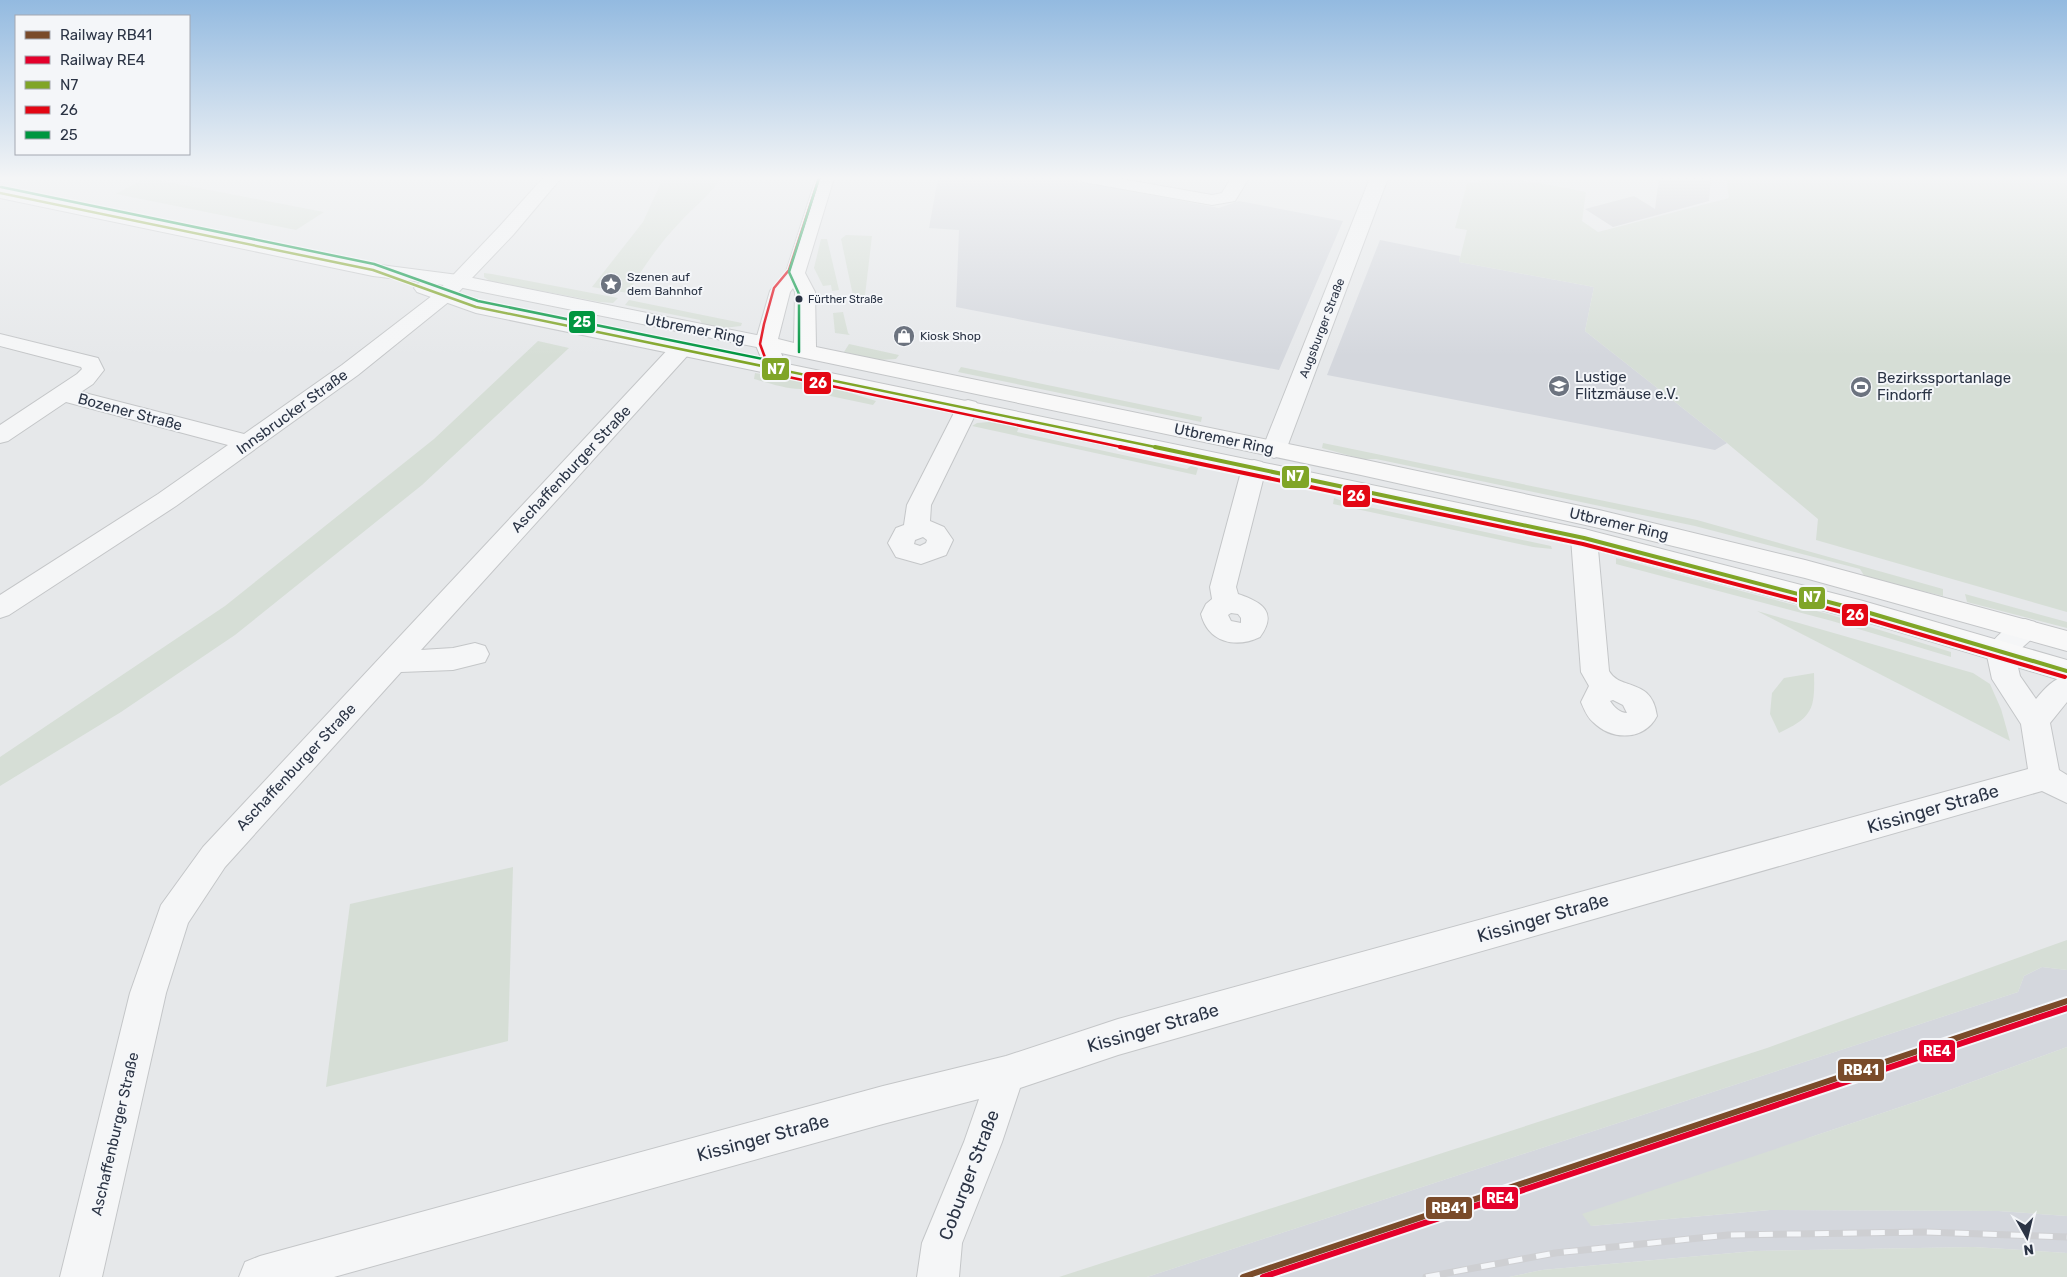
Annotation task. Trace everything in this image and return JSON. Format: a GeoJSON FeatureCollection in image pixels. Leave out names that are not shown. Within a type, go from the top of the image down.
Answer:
{"type":"FeatureCollection","features":[{"type":"Feature","properties":{"kind":"main road"},"geometry":{"type":"LineString","coordinates":[[796,272],[805,292],[805,352],[776,368],[766,343],[780,291],[796,272],[807,238]]}},
{"type":"Feature","properties":{"kind":"main road","name":"Utbremer Ring"},"geometry":{"type":"LineString","coordinates":[[766,343],[1274,450],[1718,547],[2067,641]]}},
{"type":"Feature","properties":{"kind":"main road","name":"Utbremer Ring"},"geometry":{"type":"LineString","coordinates":[[776,368],[1584,538],[1863,611],[2067,671]]}},
{"type":"Feature","properties":{"kind":"street","name":"Utbremer Ring"},"geometry":{"type":"LineString","coordinates":[[216,238],[451,288],[766,343]]}},
{"type":"Feature","properties":{"kind":"street","name":"Innsbrucker Straße"},"geometry":{"type":"LineString","coordinates":[[0,608],[167,500],[350,370],[451,288],[499,238]]}},
{"type":"Feature","properties":{"kind":"street","name":"Augsburger Straße"},"geometry":{"type":"LineString","coordinates":[[1274,450],[1357,238]]}},
{"type":"Feature","properties":{"kind":"street","name":"Utbremer Ring"},"geometry":{"type":"LineString","coordinates":[[451,288],[476,307],[776,368]]}},
{"type":"Feature","properties":{"kind":"street","name":"Bozener Straße"},"geometry":{"type":"LineString","coordinates":[[0,340],[90,363],[93,370],[85,379],[62,394]]}},
{"type":"Feature","properties":{"kind":"street","name":"Aschaffenburger Straße"},"geometry":{"type":"LineString","coordinates":[[82,1277],[146,1000],[173,916],[214,857],[680,350]]}},
{"type":"Feature","properties":{"kind":"street","name":"Bozener Straße"},"geometry":{"type":"LineString","coordinates":[[62,394],[248,443]]}},
{"type":"Feature","properties":{"kind":"street"},"geometry":{"type":"LineString","coordinates":[[0,436],[62,394]]}},
{"type":"Feature","properties":{"kind":"street"},"geometry":{"type":"LineString","coordinates":[[916,529],[919,505],[968,407]]}},
{"type":"Feature","properties":{"kind":"street","name":"Utbremer Ring"},"geometry":{"type":"LineString","coordinates":[[1227,604],[1223,587],[1254,468]]}},
{"type":"Feature","properties":{"kind":"street","name":"Utbremer Ring"},"geometry":{"type":"LineString","coordinates":[[1584,538],[1596,672],[1605,690]]}},
{"type":"Feature","properties":{"kind":"street"},"geometry":{"type":"LineString","coordinates":[[2024,629],[2000,651],[2006,678],[2035,721],[2056,784]]}},
{"type":"Feature","properties":{"kind":"street"},"geometry":{"type":"LineString","coordinates":[[393,662],[453,658],[475,654]]}},
{"type":"Feature","properties":{"kind":"street"},"geometry":{"type":"LineString","coordinates":[[2035,721],[2057,694],[2067,686]]}},
{"type":"Feature","properties":{"kind":"street","name":"Kissinger Straße"},"geometry":{"type":"LineString","coordinates":[[260,1277],[864,1111],[1006,1074],[1128,1035],[2056,784]]}},
{"type":"Feature","properties":{"kind":"street","name":"Coburger Straße"},"geometry":{"type":"LineString","coordinates":[[938,1277],[942,1243],[983,1142],[1006,1074]]}},
{"type":"Feature","properties":{"kind":"shaded area"},"geometry":{"type":"Polygon","coordinates":[[[631,238],[666,238],[628,293],[592,287],[631,238]]]}},
{"type":"Feature","properties":{"kind":"shaded area"},"geometry":{"type":"Polygon","coordinates":[[[872,238],[864,304],[855,305],[841,239],[872,238]]]}},
{"type":"Feature","properties":{"kind":"shaded area"},"geometry":{"type":"Polygon","coordinates":[[[959,238],[1336,238],[1279,370],[956,307],[959,238]]]}},
{"type":"Feature","properties":{"kind":"shaded area","name":"Bezirkssportanlage Findorff"},"geometry":{"type":"Polygon","coordinates":[[[1465,238],[2067,238],[2067,612],[1816,540],[1818,519],[1727,443],[1585,331],[1594,287],[1459,262],[1465,238]]]}},
{"type":"Feature","properties":{"kind":"shaded area"},"geometry":{"type":"Polygon","coordinates":[[[821,239],[827,239],[839,290],[832,291],[831,285],[823,286],[814,268],[821,239]]]}},
{"type":"Feature","properties":{"kind":"shaded area"},"geometry":{"type":"Polygon","coordinates":[[[1380,240],[1460,256],[1459,262],[1594,287],[1585,331],[1727,443],[1715,450],[1327,375],[1380,240]]]}},
{"type":"Feature","properties":{"kind":"shaded area"},"geometry":{"type":"Polygon","coordinates":[[[484,273],[618,298],[613,303],[600,302],[490,281],[484,277],[484,273]]]}},
{"type":"Feature","properties":{"kind":"shaded area"},"geometry":{"type":"Polygon","coordinates":[[[629,300],[742,323],[741,326],[723,328],[702,324],[700,320],[625,305],[629,300]]]}},
{"type":"Feature","properties":{"kind":"shaded area"},"geometry":{"type":"Polygon","coordinates":[[[843,312],[850,335],[835,333],[833,313],[843,312]]]}},
{"type":"Feature","properties":{"kind":"shaded area"},"geometry":{"type":"Polygon","coordinates":[[[538,341],[569,348],[422,485],[235,635],[121,712],[0,786],[0,757],[225,606],[434,439],[538,341]]]}},
{"type":"Feature","properties":{"kind":"shaded area"},"geometry":{"type":"Polygon","coordinates":[[[849,344],[899,355],[896,359],[879,360],[844,352],[849,344]]]}},
{"type":"Feature","properties":{"kind":"shaded area"},"geometry":{"type":"Polygon","coordinates":[[[961,367],[1202,417],[1201,422],[958,372],[961,367]]]}},
{"type":"Feature","properties":{"kind":"shaded area"},"geometry":{"type":"Polygon","coordinates":[[[755,373],[817,383],[805,389],[787,388],[754,379],[755,373]]]}},
{"type":"Feature","properties":{"kind":"shaded area"},"geometry":{"type":"Polygon","coordinates":[[[821,384],[876,401],[873,405],[816,393],[821,384]]]}},
{"type":"Feature","properties":{"kind":"shaded area"},"geometry":{"type":"Polygon","coordinates":[[[989,422],[1019,427],[1017,432],[1187,469],[1192,465],[1198,468],[1196,475],[972,426],[977,423],[989,422]]]}},
{"type":"Feature","properties":{"kind":"shaded area"},"geometry":{"type":"Polygon","coordinates":[[[1323,443],[1697,520],[1943,589],[1943,596],[1865,577],[1860,569],[1695,526],[1376,459],[1362,459],[1322,448],[1323,443]]]}},
{"type":"Feature","properties":{"kind":"shaded area"},"geometry":{"type":"Polygon","coordinates":[[[1334,498],[1345,502],[1551,546],[1552,549],[1533,547],[1333,504],[1334,498]]]}},
{"type":"Feature","properties":{"kind":"shaded area"},"geometry":{"type":"Polygon","coordinates":[[[1616,558],[1828,614],[1951,652],[1951,657],[1832,621],[1616,564],[1616,558]]]}},
{"type":"Feature","properties":{"kind":"shaded area"},"geometry":{"type":"Polygon","coordinates":[[[1965,594],[2067,622],[2067,628],[1967,602],[1965,594]]]}},
{"type":"Feature","properties":{"kind":"shaded area"},"geometry":{"type":"Polygon","coordinates":[[[1757,611],[1973,673],[1990,684],[2001,709],[2010,741],[1757,611]]]}},
{"type":"Feature","properties":{"kind":"shaded area"},"geometry":{"type":"Polygon","coordinates":[[[1814,673],[1814,695],[1810,710],[1799,722],[1779,733],[1770,714],[1772,693],[1784,678],[1814,673]]]}},
{"type":"Feature","properties":{"kind":"shaded area"},"geometry":{"type":"Polygon","coordinates":[[[513,867],[508,1041],[326,1087],[350,904],[513,867]]]}},
{"type":"Feature","properties":{"kind":"shaded area"},"geometry":{"type":"Polygon","coordinates":[[[2067,940],[2067,970],[2042,967],[2024,976],[2018,992],[1147,1277],[1059,1277],[1767,1048],[2067,940]]]}},
{"type":"Feature","properties":{"kind":"shaded area"},"geometry":{"type":"Polygon","coordinates":[[[2042,967],[2067,970],[2067,1047],[1936,1095],[1811,1137],[1591,1226],[1770,1210],[1999,1211],[2067,1216],[2067,1253],[1974,1247],[1755,1251],[1542,1270],[1509,1277],[1147,1277],[2018,992],[2024,976],[2042,967]]]}},
{"type":"Feature","properties":{"kind":"shaded area"},"geometry":{"type":"Polygon","coordinates":[[[2067,1047],[2067,1216],[1999,1211],[1770,1210],[1591,1226],[1582,1214],[1936,1095],[2067,1047]]]}},
{"type":"Feature","properties":{"kind":"shaded area"},"geometry":{"type":"Polygon","coordinates":[[[1974,1247],[2067,1253],[2067,1277],[1509,1277],[1542,1270],[1755,1251],[1974,1247]]]}},
{"type":"Feature","properties":{"kind":"railway"},"geometry":{"type":"LineString","coordinates":[[1426,1277],[1555,1253],[1728,1235],[1924,1232],[2067,1237]]}},
{"type":"Feature","properties":{"kind":"rail line","name":"RB41"},"geometry":{"type":"LineString","coordinates":[[1243,1277],[2067,1001]]}},
{"type":"Feature","properties":{"kind":"rail line","name":"RE4"},"geometry":{"type":"LineString","coordinates":[[1263,1277],[2067,1008]]}},
{"type":"Feature","properties":{"kind":"transit line","name":"N7"},"geometry":{"type":"LineString","coordinates":[[216,238],[373,270],[476,307],[680,350],[968,407],[1584,538],[1863,611],[2067,671]]}},
{"type":"Feature","properties":{"kind":"transit line","name":"25"},"geometry":{"type":"LineString","coordinates":[[246,238],[374,264],[478,301],[777,362]]}},
{"type":"Feature","properties":{"kind":"transit line","name":"26"},"geometry":{"type":"LineString","coordinates":[[800,238],[789,270],[774,288],[760,344],[770,371],[774,374],[1583,544],[1861,617],[2065,677]]}},
{"type":"Feature","properties":{"kind":"transit line","name":"25"},"geometry":{"type":"LineString","coordinates":[[799,352],[799,294],[789,272],[800,238]]}},
{"type":"Feature","properties":{"kind":"place","name":"Szenen auf dem Bahnhof"},"geometry":{"type":"Point","coordinates":[611,284]}},
{"type":"Feature","properties":{"kind":"place","name":"Fürther Straße"},"geometry":{"type":"Point","coordinates":[799,299]}},
{"type":"Feature","properties":{"kind":"place","name":"Kiosk Shop"},"geometry":{"type":"Point","coordinates":[904,336]}},
{"type":"Feature","properties":{"kind":"place","name":"Lustige Flitzmäuse e.V."},"geometry":{"type":"Point","coordinates":[1559,386]}},
{"type":"Feature","properties":{"kind":"place","name":"Bezirkssportanlage Findorff"},"geometry":{"type":"Point","coordinates":[1861,387]}}]}
